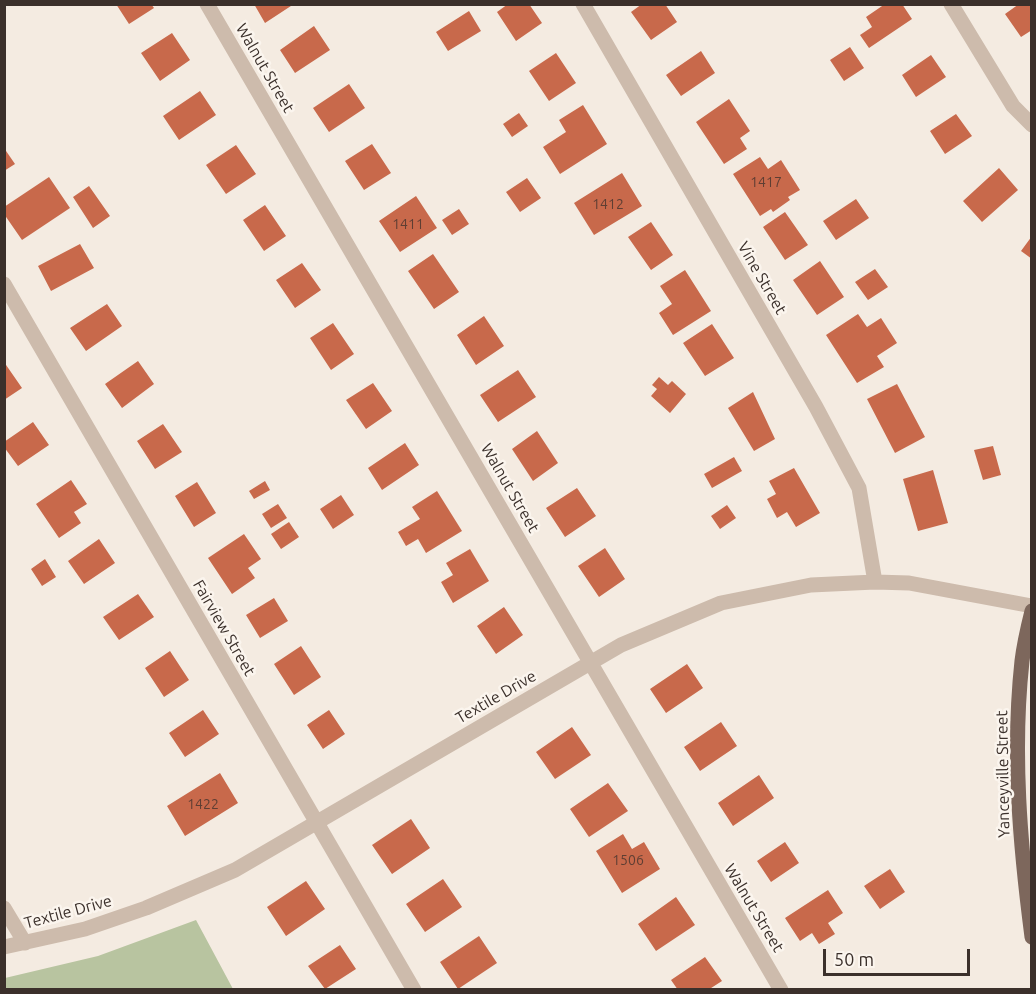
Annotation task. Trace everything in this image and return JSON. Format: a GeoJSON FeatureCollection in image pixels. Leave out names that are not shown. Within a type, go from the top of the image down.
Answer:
{"type":"FeatureCollection","features":[{"type":"Feature","properties":{"kind":"main road","name":"Yanceyville Street"},"geometry":{"type":"LineString","coordinates":[[1032,611],[1022,659],[1017,737],[1020,822],[1032,937]]}},
{"type":"Feature","properties":{"kind":"street","name":"Walnut Street"},"geometry":{"type":"LineString","coordinates":[[207,4],[781,990]]}},
{"type":"Feature","properties":{"kind":"street","name":"Vine Street"},"geometry":{"type":"LineString","coordinates":[[583,4],[816,407],[859,488],[875,582]]}},
{"type":"Feature","properties":{"kind":"street"},"geometry":{"type":"LineString","coordinates":[[951,4],[1012,106],[1032,125]]}},
{"type":"Feature","properties":{"kind":"street","name":"Fairview Street"},"geometry":{"type":"LineString","coordinates":[[4,285],[414,990]]}},
{"type":"Feature","properties":{"kind":"street","name":"Textile Drive"},"geometry":{"type":"LineString","coordinates":[[4,947],[85,929],[146,908],[235,870],[621,645],[721,603],[811,585],[875,582],[909,583],[1032,606]]}},
{"type":"Feature","properties":{"kind":"street"},"geometry":{"type":"LineString","coordinates":[[4,908],[25,943]]}},
{"type":"Feature","properties":{"kind":"green space"},"geometry":{"type":"Polygon","coordinates":[[[196,920],[233,989],[5,989],[5,978],[98,956],[196,920]]]}},
{"type":"Feature","properties":{"kind":"building"},"geometry":{"type":"Polygon","coordinates":[[[116,4],[151,4],[154,8],[129,24],[116,4]]]}},
{"type":"Feature","properties":{"kind":"building"},"geometry":{"type":"Polygon","coordinates":[[[254,4],[294,4],[265,23],[254,4]]]}},
{"type":"Feature","properties":{"kind":"building"},"geometry":{"type":"Polygon","coordinates":[[[508,4],[529,4],[542,23],[516,41],[497,12],[508,4]]]}},
{"type":"Feature","properties":{"kind":"building"},"geometry":{"type":"Polygon","coordinates":[[[642,4],[665,4],[677,22],[651,40],[631,12],[642,4]]]}},
{"type":"Feature","properties":{"kind":"building"},"geometry":{"type":"Polygon","coordinates":[[[885,4],[902,4],[912,19],[869,48],[860,35],[872,27],[866,17],[885,4]]]}},
{"type":"Feature","properties":{"kind":"building"},"geometry":{"type":"Polygon","coordinates":[[[1019,4],[1032,4],[1032,30],[1021,37],[1005,14],[1019,4]]]}},
{"type":"Feature","properties":{"kind":"building"},"geometry":{"type":"Polygon","coordinates":[[[469,11],[481,31],[448,51],[436,32],[469,11]]]}},
{"type":"Feature","properties":{"kind":"building"},"geometry":{"type":"Polygon","coordinates":[[[314,26],[330,50],[295,73],[280,50],[314,26]]]}},
{"type":"Feature","properties":{"kind":"building"},"geometry":{"type":"Polygon","coordinates":[[[172,33],[190,60],[160,81],[141,53],[172,33]]]}},
{"type":"Feature","properties":{"kind":"building"},"geometry":{"type":"Polygon","coordinates":[[[850,47],[864,68],[844,81],[830,60],[850,47]]]}},
{"type":"Feature","properties":{"kind":"building"},"geometry":{"type":"Polygon","coordinates":[[[701,51],[715,73],[681,96],[666,75],[701,51]]]}},
{"type":"Feature","properties":{"kind":"building"},"geometry":{"type":"Polygon","coordinates":[[[556,53],[576,83],[549,101],[529,71],[556,53]]]}},
{"type":"Feature","properties":{"kind":"building"},"geometry":{"type":"Polygon","coordinates":[[[931,55],[946,77],[916,97],[902,75],[931,55]]]}},
{"type":"Feature","properties":{"kind":"building"},"geometry":{"type":"Polygon","coordinates":[[[349,84],[365,108],[329,132],[313,108],[349,84]]]}},
{"type":"Feature","properties":{"kind":"building"},"geometry":{"type":"Polygon","coordinates":[[[200,91],[216,115],[179,140],[163,116],[200,91]]]}},
{"type":"Feature","properties":{"kind":"building"},"geometry":{"type":"Polygon","coordinates":[[[729,99],[750,131],[740,138],[747,149],[724,164],[696,122],[729,99]]]}},
{"type":"Feature","properties":{"kind":"building"},"geometry":{"type":"Polygon","coordinates":[[[583,105],[607,144],[560,174],[543,147],[566,132],[559,120],[583,105]]]}},
{"type":"Feature","properties":{"kind":"building"},"geometry":{"type":"Polygon","coordinates":[[[519,113],[528,126],[512,137],[503,124],[519,113]]]}},
{"type":"Feature","properties":{"kind":"building"},"geometry":{"type":"Polygon","coordinates":[[[956,114],[972,136],[945,154],[930,131],[956,114]]]}},
{"type":"Feature","properties":{"kind":"building"},"geometry":{"type":"Polygon","coordinates":[[[372,144],[391,173],[364,190],[345,161],[372,144]]]}},
{"type":"Feature","properties":{"kind":"building"},"geometry":{"type":"Polygon","coordinates":[[[236,145],[256,174],[226,194],[206,165],[236,145]]]}},
{"type":"Feature","properties":{"kind":"building"},"geometry":{"type":"Polygon","coordinates":[[[4,148],[15,164],[4,171],[4,148]]]}},
{"type":"Feature","properties":{"kind":"building"},"geometry":{"type":"Polygon","coordinates":[[[760,157],[768,169],[781,160],[800,190],[788,197],[790,200],[773,212],[771,209],[760,216],[733,174],[760,157]]]}},
{"type":"Feature","properties":{"kind":"building"},"geometry":{"type":"Polygon","coordinates":[[[999,168],[1018,190],[982,222],[963,201],[999,168]]]}},
{"type":"Feature","properties":{"kind":"building"},"geometry":{"type":"Polygon","coordinates":[[[622,173],[642,206],[594,235],[574,203],[622,173]]]}},
{"type":"Feature","properties":{"kind":"building"},"geometry":{"type":"Polygon","coordinates":[[[49,177],[70,208],[22,240],[4,214],[4,207],[49,177]]]}},
{"type":"Feature","properties":{"kind":"building"},"geometry":{"type":"Polygon","coordinates":[[[527,178],[541,198],[520,212],[506,192],[527,178]]]}},
{"type":"Feature","properties":{"kind":"building"},"geometry":{"type":"Polygon","coordinates":[[[89,186],[110,216],[93,228],[73,197],[89,186]]]}},
{"type":"Feature","properties":{"kind":"building"},"geometry":{"type":"Polygon","coordinates":[[[416,196],[437,228],[400,252],[379,221],[416,196]]]}},
{"type":"Feature","properties":{"kind":"building"},"geometry":{"type":"Polygon","coordinates":[[[856,199],[869,218],[836,240],[823,221],[856,199]]]}},
{"type":"Feature","properties":{"kind":"building"},"geometry":{"type":"Polygon","coordinates":[[[265,205],[286,236],[264,251],[243,220],[265,205]]]}},
{"type":"Feature","properties":{"kind":"building"},"geometry":{"type":"Polygon","coordinates":[[[459,209],[469,224],[452,235],[442,220],[459,209]]]}},
{"type":"Feature","properties":{"kind":"building"},"geometry":{"type":"Polygon","coordinates":[[[785,212],[808,245],[785,260],[763,227],[785,212]]]}},
{"type":"Feature","properties":{"kind":"building"},"geometry":{"type":"Polygon","coordinates":[[[651,222],[673,255],[651,270],[628,237],[651,222]]]}},
{"type":"Feature","properties":{"kind":"building"},"geometry":{"type":"Polygon","coordinates":[[[1032,236],[1032,259],[1021,251],[1032,236]]]}},
{"type":"Feature","properties":{"kind":"building"},"geometry":{"type":"Polygon","coordinates":[[[80,244],[94,268],[51,291],[38,266],[80,244]]]}},
{"type":"Feature","properties":{"kind":"building"},"geometry":{"type":"Polygon","coordinates":[[[433,254],[459,292],[434,309],[408,271],[433,254]]]}},
{"type":"Feature","properties":{"kind":"building"},"geometry":{"type":"Polygon","coordinates":[[[820,261],[844,297],[817,315],[793,280],[820,261]]]}},
{"type":"Feature","properties":{"kind":"building"},"geometry":{"type":"Polygon","coordinates":[[[302,263],[321,290],[295,308],[276,280],[302,263]]]}},
{"type":"Feature","properties":{"kind":"building"},"geometry":{"type":"Polygon","coordinates":[[[875,269],[888,287],[868,300],[855,282],[875,269]]]}},
{"type":"Feature","properties":{"kind":"building"},"geometry":{"type":"Polygon","coordinates":[[[685,270],[711,311],[673,335],[659,313],[672,304],[660,286],[685,270]]]}},
{"type":"Feature","properties":{"kind":"building"},"geometry":{"type":"Polygon","coordinates":[[[107,304],[122,326],[86,351],[70,328],[107,304]]]}},
{"type":"Feature","properties":{"kind":"building"},"geometry":{"type":"Polygon","coordinates":[[[858,314],[867,327],[881,318],[897,343],[877,356],[884,367],[857,383],[826,335],[858,314]]]}},
{"type":"Feature","properties":{"kind":"building"},"geometry":{"type":"Polygon","coordinates":[[[484,316],[504,346],[476,365],[457,335],[484,316]]]}},
{"type":"Feature","properties":{"kind":"building"},"geometry":{"type":"Polygon","coordinates":[[[333,323],[354,354],[331,370],[310,338],[333,323]]]}},
{"type":"Feature","properties":{"kind":"building"},"geometry":{"type":"Polygon","coordinates":[[[712,324],[734,358],[705,376],[683,343],[712,324]]]}},
{"type":"Feature","properties":{"kind":"building"},"geometry":{"type":"Polygon","coordinates":[[[138,361],[154,384],[122,408],[105,384],[138,361]]]}},
{"type":"Feature","properties":{"kind":"building"},"geometry":{"type":"Polygon","coordinates":[[[4,362],[22,388],[4,400],[4,362]]]}},
{"type":"Feature","properties":{"kind":"building"},"geometry":{"type":"Polygon","coordinates":[[[518,370],[536,397],[498,422],[480,395],[518,370]]]}},
{"type":"Feature","properties":{"kind":"building"},"geometry":{"type":"Polygon","coordinates":[[[659,377],[668,385],[672,381],[686,394],[670,413],[651,396],[657,389],[652,385],[659,377]]]}},
{"type":"Feature","properties":{"kind":"building"},"geometry":{"type":"Polygon","coordinates":[[[373,383],[392,411],[366,429],[346,400],[373,383]]]}},
{"type":"Feature","properties":{"kind":"building"},"geometry":{"type":"Polygon","coordinates":[[[897,384],[925,437],[895,453],[867,399],[897,384]]]}},
{"type":"Feature","properties":{"kind":"building"},"geometry":{"type":"Polygon","coordinates":[[[753,392],[775,439],[754,451],[728,408],[753,392]]]}},
{"type":"Feature","properties":{"kind":"building"},"geometry":{"type":"Polygon","coordinates":[[[33,422],[49,445],[18,466],[4,447],[4,442],[33,422]]]}},
{"type":"Feature","properties":{"kind":"building"},"geometry":{"type":"Polygon","coordinates":[[[163,424],[182,452],[155,469],[137,441],[163,424]]]}},
{"type":"Feature","properties":{"kind":"building"},"geometry":{"type":"Polygon","coordinates":[[[537,431],[558,463],[533,481],[512,449],[537,431]]]}},
{"type":"Feature","properties":{"kind":"building"},"geometry":{"type":"Polygon","coordinates":[[[405,443],[419,465],[382,490],[368,468],[405,443]]]}},
{"type":"Feature","properties":{"kind":"building"},"geometry":{"type":"Polygon","coordinates":[[[993,446],[1001,475],[983,480],[974,450],[993,446]]]}},
{"type":"Feature","properties":{"kind":"building"},"geometry":{"type":"Polygon","coordinates":[[[734,457],[742,471],[712,488],[704,474],[734,457]]]}},
{"type":"Feature","properties":{"kind":"building"},"geometry":{"type":"Polygon","coordinates":[[[794,468],[820,513],[796,527],[787,512],[777,518],[767,499],[776,494],[769,481],[794,468]]]}},
{"type":"Feature","properties":{"kind":"building"},"geometry":{"type":"Polygon","coordinates":[[[933,470],[948,523],[918,531],[903,479],[933,470]]]}},
{"type":"Feature","properties":{"kind":"building"},"geometry":{"type":"Polygon","coordinates":[[[71,480],[87,504],[74,512],[81,523],[59,538],[36,504],[71,480]]]}},
{"type":"Feature","properties":{"kind":"building"},"geometry":{"type":"Polygon","coordinates":[[[265,481],[270,490],[254,499],[249,491],[265,481]]]}},
{"type":"Feature","properties":{"kind":"building"},"geometry":{"type":"Polygon","coordinates":[[[197,482],[216,513],[194,527],[175,496],[197,482]]]}},
{"type":"Feature","properties":{"kind":"building"},"geometry":{"type":"Polygon","coordinates":[[[577,488],[596,516],[565,537],[546,508],[577,488]]]}},
{"type":"Feature","properties":{"kind":"building"},"geometry":{"type":"Polygon","coordinates":[[[437,491],[462,531],[426,553],[418,539],[406,546],[398,532],[420,519],[412,507],[437,491]]]}},
{"type":"Feature","properties":{"kind":"building"},"geometry":{"type":"Polygon","coordinates":[[[341,495],[354,515],[333,529],[320,509],[341,495]]]}},
{"type":"Feature","properties":{"kind":"building"},"geometry":{"type":"Polygon","coordinates":[[[278,504],[287,518],[271,528],[262,514],[278,504]]]}},
{"type":"Feature","properties":{"kind":"building"},"geometry":{"type":"Polygon","coordinates":[[[727,505],[736,518],[720,529],[711,516],[727,505]]]}},
{"type":"Feature","properties":{"kind":"building"},"geometry":{"type":"Polygon","coordinates":[[[289,522],[299,537],[281,549],[271,534],[289,522]]]}},
{"type":"Feature","properties":{"kind":"building"},"geometry":{"type":"Polygon","coordinates":[[[244,534],[261,559],[248,568],[255,578],[232,594],[208,558],[244,534]]]}},
{"type":"Feature","properties":{"kind":"building"},"geometry":{"type":"Polygon","coordinates":[[[99,539],[115,563],[84,584],[68,561],[99,539]]]}},
{"type":"Feature","properties":{"kind":"building"},"geometry":{"type":"Polygon","coordinates":[[[605,548],[625,579],[599,597],[578,566],[605,548]]]}},
{"type":"Feature","properties":{"kind":"building"},"geometry":{"type":"Polygon","coordinates":[[[470,549],[489,581],[453,603],[441,582],[453,575],[446,563],[470,549]]]}},
{"type":"Feature","properties":{"kind":"building"},"geometry":{"type":"Polygon","coordinates":[[[45,559],[56,577],[42,586],[31,569],[45,559]]]}},
{"type":"Feature","properties":{"kind":"building"},"geometry":{"type":"Polygon","coordinates":[[[138,594],[154,617],[119,640],[103,617],[138,594]]]}},
{"type":"Feature","properties":{"kind":"building"},"geometry":{"type":"Polygon","coordinates":[[[274,598],[288,621],[260,638],[246,615],[274,598]]]}},
{"type":"Feature","properties":{"kind":"building"},"geometry":{"type":"Polygon","coordinates":[[[504,607],[523,635],[496,654],[477,626],[504,607]]]}},
{"type":"Feature","properties":{"kind":"building"},"geometry":{"type":"Polygon","coordinates":[[[301,646],[321,677],[294,695],[274,664],[301,646]]]}},
{"type":"Feature","properties":{"kind":"building"},"geometry":{"type":"Polygon","coordinates":[[[170,651],[189,680],[164,697],[145,668],[170,651]]]}},
{"type":"Feature","properties":{"kind":"building"},"geometry":{"type":"Polygon","coordinates":[[[687,664],[703,688],[666,713],[650,689],[687,664]]]}},
{"type":"Feature","properties":{"kind":"building"},"geometry":{"type":"Polygon","coordinates":[[[203,710],[219,734],[185,757],[169,733],[203,710]]]}},
{"type":"Feature","properties":{"kind":"building"},"geometry":{"type":"Polygon","coordinates":[[[329,710],[345,734],[323,749],[307,725],[329,710]]]}},
{"type":"Feature","properties":{"kind":"building"},"geometry":{"type":"Polygon","coordinates":[[[721,722],[737,746],[700,771],[684,747],[721,722]]]}},
{"type":"Feature","properties":{"kind":"building"},"geometry":{"type":"Polygon","coordinates":[[[572,727],[591,755],[555,779],[536,752],[572,727]]]}},
{"type":"Feature","properties":{"kind":"building"},"geometry":{"type":"Polygon","coordinates":[[[220,773],[238,803],[185,836],[167,806],[220,773]]]}},
{"type":"Feature","properties":{"kind":"building"},"geometry":{"type":"Polygon","coordinates":[[[759,775],[774,798],[733,826],[718,803],[759,775]]]}},
{"type":"Feature","properties":{"kind":"building"},"geometry":{"type":"Polygon","coordinates":[[[608,783],[628,811],[589,837],[570,809],[608,783]]]}},
{"type":"Feature","properties":{"kind":"building"},"geometry":{"type":"Polygon","coordinates":[[[411,819],[430,848],[392,874],[372,845],[411,819]]]}},
{"type":"Feature","properties":{"kind":"building"},"geometry":{"type":"Polygon","coordinates":[[[623,834],[632,849],[644,842],[660,869],[622,893],[596,851],[623,834]]]}},
{"type":"Feature","properties":{"kind":"building"},"geometry":{"type":"Polygon","coordinates":[[[785,842],[799,863],[771,882],[757,861],[785,842]]]}},
{"type":"Feature","properties":{"kind":"building"},"geometry":{"type":"Polygon","coordinates":[[[890,869],[905,892],[880,909],[864,886],[890,869]]]}},
{"type":"Feature","properties":{"kind":"building"},"geometry":{"type":"Polygon","coordinates":[[[443,879],[462,907],[425,932],[406,904],[443,879]]]}},
{"type":"Feature","properties":{"kind":"building"},"geometry":{"type":"Polygon","coordinates":[[[306,881],[325,909],[286,936],[267,907],[306,881]]]}},
{"type":"Feature","properties":{"kind":"building"},"geometry":{"type":"Polygon","coordinates":[[[828,890],[843,913],[828,923],[835,934],[819,944],[812,933],[800,941],[785,918],[828,890]]]}},
{"type":"Feature","properties":{"kind":"building"},"geometry":{"type":"Polygon","coordinates":[[[676,897],[695,925],[656,951],[638,924],[676,897]]]}},
{"type":"Feature","properties":{"kind":"building"},"geometry":{"type":"Polygon","coordinates":[[[479,936],[497,963],[458,989],[440,962],[479,936]]]}},
{"type":"Feature","properties":{"kind":"building"},"geometry":{"type":"Polygon","coordinates":[[[340,945],[356,969],[325,989],[308,966],[340,945]]]}},
{"type":"Feature","properties":{"kind":"building"},"geometry":{"type":"Polygon","coordinates":[[[705,957],[722,981],[708,990],[678,990],[671,980],[705,957]]]}}]}
